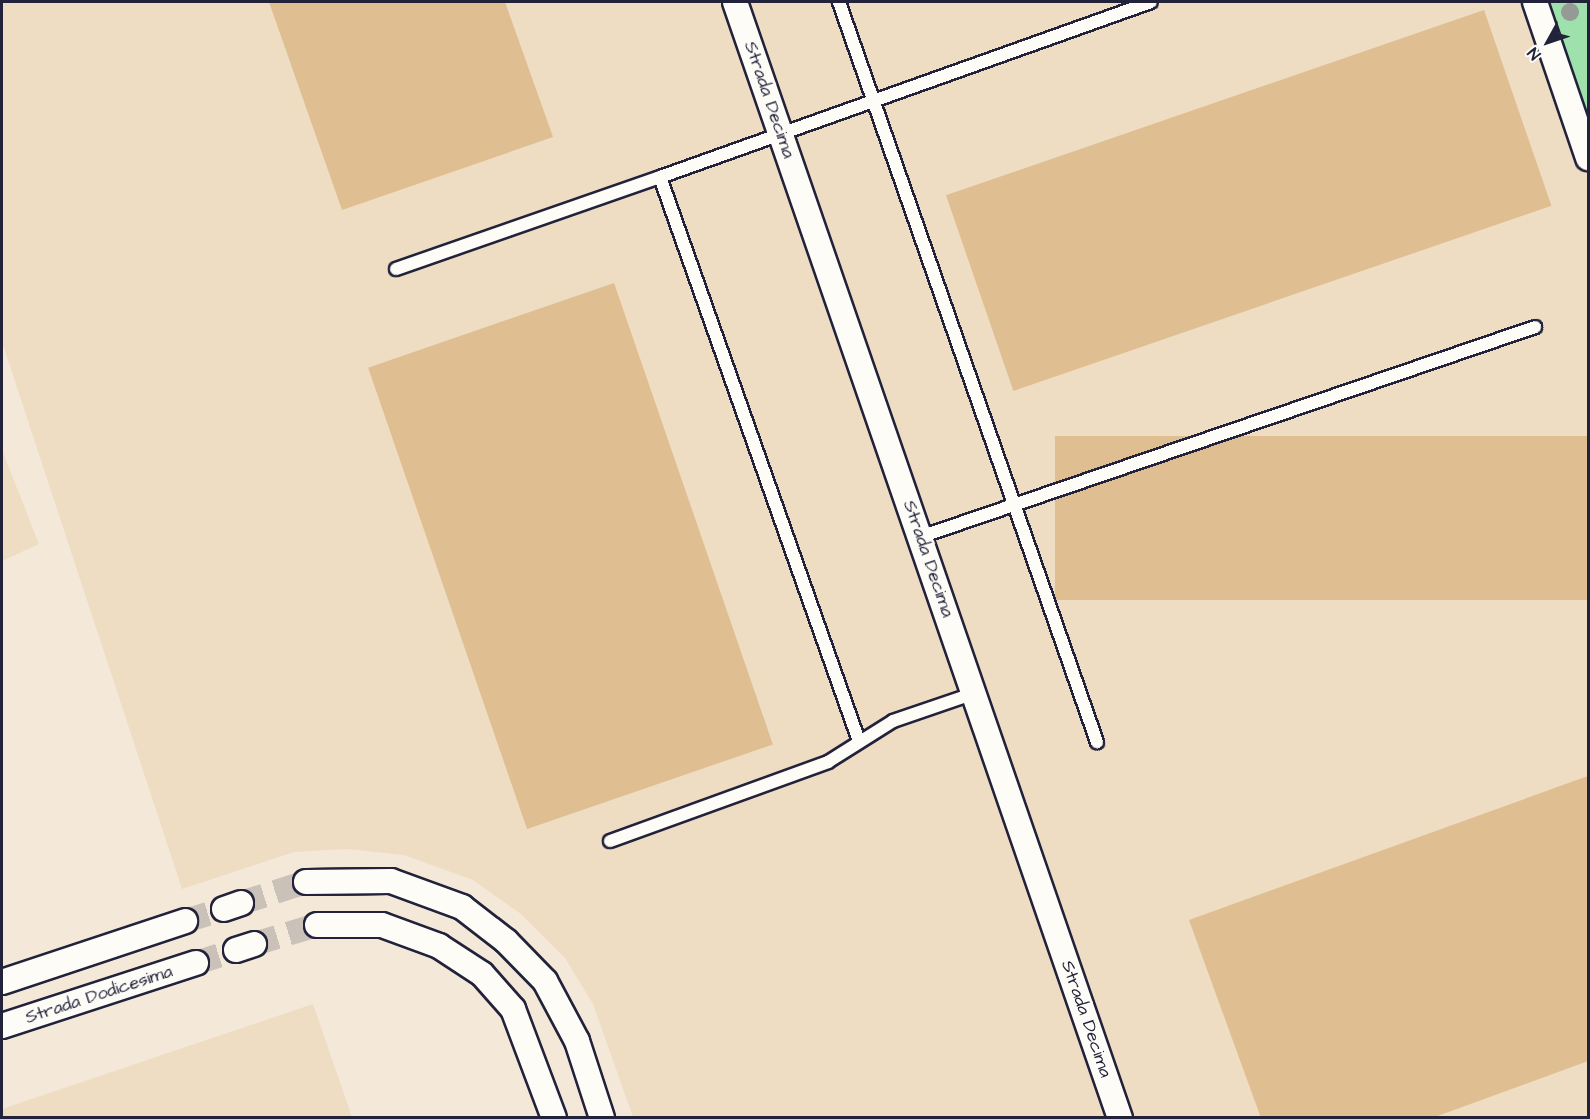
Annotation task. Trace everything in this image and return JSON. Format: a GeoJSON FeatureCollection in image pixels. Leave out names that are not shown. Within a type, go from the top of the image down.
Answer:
{"type":"FeatureCollection","features":[{"type":"Feature","properties":{"kind":"street","name":"Strada Decima"},"geometry":{"type":"LineString","coordinates":[[735,2],[1120,1118]]}},
{"type":"Feature","properties":{"kind":"street"},"geometry":{"type":"LineString","coordinates":[[1534,2],[1588,158]]}},
{"type":"Feature","properties":{"kind":"street"},"geometry":{"type":"LineString","coordinates":[[306,882],[391,881],[462,907],[506,941],[545,981],[577,1041],[602,1118]]}},
{"type":"Feature","properties":{"kind":"street"},"geometry":{"type":"LineString","coordinates":[[2,982],[185,921]]}},
{"type":"Feature","properties":{"kind":"street"},"geometry":{"type":"LineString","coordinates":[[317,925],[382,925],[439,946],[482,974],[513,1009],[554,1118]]}},
{"type":"Feature","properties":{"kind":"street","name":"Strada Dodicesima"},"geometry":{"type":"LineString","coordinates":[[2,1026],[196,963]]}},
{"type":"Feature","properties":{"kind":"lane"},"geometry":{"type":"LineString","coordinates":[[839,2],[1012,507],[1097,742]]}},
{"type":"Feature","properties":{"kind":"lane"},"geometry":{"type":"LineString","coordinates":[[396,269],[660,177],[872,98],[1151,2]]}},
{"type":"Feature","properties":{"kind":"lane"},"geometry":{"type":"LineString","coordinates":[[660,177],[859,741]]}},
{"type":"Feature","properties":{"kind":"lane"},"geometry":{"type":"LineString","coordinates":[[920,537],[1535,327]]}},
{"type":"Feature","properties":{"kind":"lane"},"geometry":{"type":"LineString","coordinates":[[610,841],[828,762],[893,721],[975,693]]}},
{"type":"Feature","properties":{"kind":"shaded area"},"geometry":{"type":"Polygon","coordinates":[[[2,2],[1588,2],[1588,1117],[633,1117],[593,1004],[565,958],[521,914],[473,880],[404,855],[347,849],[294,852],[182,889],[2,342],[2,2]]]}},
{"type":"Feature","properties":{"kind":"shaded area"},"geometry":{"type":"Polygon","coordinates":[[[2,450],[39,544],[2,561],[2,450]]]}},
{"type":"Feature","properties":{"kind":"shaded area"},"geometry":{"type":"Polygon","coordinates":[[[313,1004],[352,1117],[2,1117],[2,1109],[313,1004]]]}},
{"type":"Feature","properties":{"kind":"green space"},"geometry":{"type":"Polygon","coordinates":[[[1548,2],[1588,2],[1588,119],[1548,2]]]}},
{"type":"Feature","properties":{"kind":"building"},"geometry":{"type":"Polygon","coordinates":[[[269,2],[505,2],[553,137],[342,210],[269,2]]]}},
{"type":"Feature","properties":{"kind":"building"},"geometry":{"type":"Polygon","coordinates":[[[1484,10],[1551,206],[1013,391],[946,195],[1484,10]]]}},
{"type":"Feature","properties":{"kind":"building"},"geometry":{"type":"Polygon","coordinates":[[[614,283],[773,744],[527,829],[368,368],[614,283]]]}},
{"type":"Feature","properties":{"kind":"building"},"geometry":{"type":"Polygon","coordinates":[[[1055,436],[1588,436],[1588,600],[1055,600],[1055,436]]]}},
{"type":"Feature","properties":{"kind":"building"},"geometry":{"type":"Polygon","coordinates":[[[1588,776],[1588,1061],[1432,1118],[1261,1118],[1189,920],[1588,776]]]}},
{"type":"Feature","properties":{"kind":"tunnel"},"geometry":{"type":"LineString","coordinates":[[241,903],[306,882]]}},
{"type":"Feature","properties":{"kind":"tunnel"},"geometry":{"type":"LineString","coordinates":[[185,921],[224,909]]}},
{"type":"Feature","properties":{"kind":"tunnel"},"geometry":{"type":"LineString","coordinates":[[254,944],[317,925]]}},
{"type":"Feature","properties":{"kind":"tunnel"},"geometry":{"type":"LineString","coordinates":[[196,963],[236,950]]}}]}
